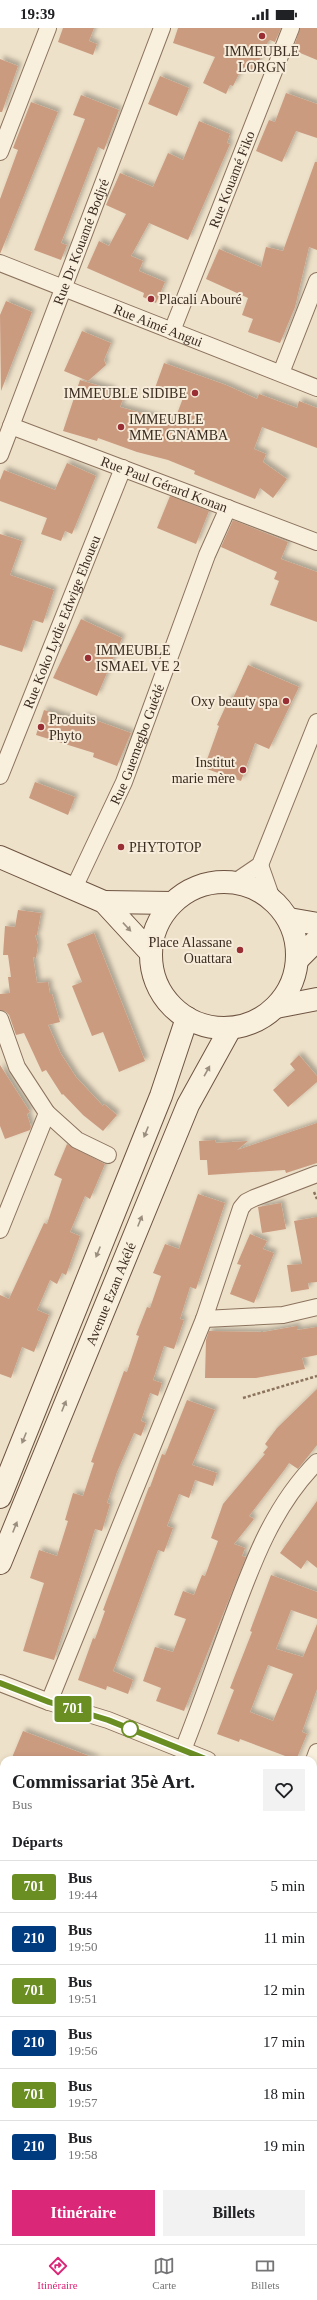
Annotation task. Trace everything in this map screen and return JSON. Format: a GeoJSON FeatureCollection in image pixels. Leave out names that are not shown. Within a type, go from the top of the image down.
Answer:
{"type":"FeatureCollection","features":[{"type":"Feature","properties":{"kind":"street"},"geometry":{"type":"LineString","coordinates":[[0,152],[48,28]]}},
{"type":"Feature","properties":{"kind":"street","name":"Rue Dr Kouamé Bodjré"},"geometry":{"type":"LineString","coordinates":[[0,455],[162,28]]}},
{"type":"Feature","properties":{"kind":"street","name":"Rue Kouamé Fiko"},"geometry":{"type":"LineString","coordinates":[[172,331],[291,28]]}},
{"type":"Feature","properties":{"kind":"street","name":"Rue Aimé Angui"},"geometry":{"type":"LineString","coordinates":[[0,263],[317,388]]}},
{"type":"Feature","properties":{"kind":"street"},"geometry":{"type":"LineString","coordinates":[[280,373],[317,281]]}},
{"type":"Feature","properties":{"kind":"street","name":"Rue Paul Gérard Konan"},"geometry":{"type":"LineString","coordinates":[[11,426],[317,542]]}},
{"type":"Feature","properties":{"kind":"street","name":"Rue Koko Lydie Edwige Ehoueu"},"geometry":{"type":"LineString","coordinates":[[0,776],[123,468]]}},
{"type":"Feature","properties":{"kind":"street","name":"Rue Guemegbo Guédé"},"geometry":{"type":"LineString","coordinates":[[74,888],[124,782],[207,555],[228,508]]}},
{"type":"Feature","properties":{"kind":"street"},"geometry":{"type":"LineString","coordinates":[[235,882],[260,865],[317,722]]}},
{"type":"Feature","properties":{"kind":"street"},"geometry":{"type":"LineString","coordinates":[[0,857],[104,902],[150,952]]}},
{"type":"Feature","properties":{"kind":"street"},"geometry":{"type":"LineString","coordinates":[[260,865],[272,899]]}},
{"type":"Feature","properties":{"kind":"street"},"geometry":{"type":"LineString","coordinates":[[317,940],[297,966],[288,991],[276,1007],[255,1022],[230,1029],[208,1027],[186,1018],[170,1005],[155,982],[150,952],[156,926],[172,903],[185,892],[201,885],[218,881],[235,882],[255,888],[272,899],[289,919],[296,938],[297,966],[317,992]]}},
{"type":"Feature","properties":{"kind":"street"},"geometry":{"type":"LineString","coordinates":[[104,902],[172,903]]}},
{"type":"Feature","properties":{"kind":"street"},"geometry":{"type":"LineString","coordinates":[[289,919],[317,924]]}},
{"type":"Feature","properties":{"kind":"street"},"geometry":{"type":"LineString","coordinates":[[276,1007],[317,999]]}},
{"type":"Feature","properties":{"kind":"street","name":"Avenue Ezan Akélé"},"geometry":{"type":"LineString","coordinates":[[0,1497],[161,1096],[186,1018]]}},
{"type":"Feature","properties":{"kind":"street"},"geometry":{"type":"LineString","coordinates":[[0,1019],[17,1067],[47,1112],[77,1140],[108,1156]]}},
{"type":"Feature","properties":{"kind":"street","name":"Avenue Ezan Akélé"},"geometry":{"type":"LineString","coordinates":[[0,1563],[182,1118],[230,1029]]}},
{"type":"Feature","properties":{"kind":"street"},"geometry":{"type":"LineString","coordinates":[[0,1230],[47,1112]]}},
{"type":"Feature","properties":{"kind":"street"},"geometry":{"type":"LineString","coordinates":[[49,1702],[204,1319],[240,1208],[246,1202],[254,1198],[317,1174]]}},
{"type":"Feature","properties":{"kind":"street"},"geometry":{"type":"LineString","coordinates":[[204,1319],[283,1315],[317,1307]]}},
{"type":"Feature","properties":{"kind":"street"},"geometry":{"type":"LineString","coordinates":[[183,1750],[245,1584],[266,1533],[287,1497],[317,1462]]}},
{"type":"Feature","properties":{"kind":"street"},"geometry":{"type":"LineString","coordinates":[[0,1683],[49,1702],[108,1720],[198,1756]]}},
{"type":"Feature","properties":{"kind":"path"},"geometry":{"type":"LineString","coordinates":[[243,1398],[317,1376]]}},
{"type":"Feature","properties":{"kind":"building"},"geometry":{"type":"Polygon","coordinates":[[[63,28],[94,28],[89,41],[97,44],[93,55],[58,42],[63,28]]]}},
{"type":"Feature","properties":{"kind":"building"},"geometry":{"type":"Polygon","coordinates":[[[178,28],[281,28],[275,42],[270,40],[268,42],[253,73],[242,68],[233,86],[230,85],[226,94],[203,83],[215,57],[173,43],[178,28]]]}},
{"type":"Feature","properties":{"kind":"building"},"geometry":{"type":"Polygon","coordinates":[[[300,28],[317,28],[317,60],[293,50],[300,28]]]}},
{"type":"Feature","properties":{"kind":"building"},"geometry":{"type":"Polygon","coordinates":[[[0,59],[18,66],[2,112],[0,112],[0,59]]]}},
{"type":"Feature","properties":{"kind":"building"},"geometry":{"type":"Polygon","coordinates":[[[160,76],[189,88],[177,116],[148,104],[160,76]]]}},
{"type":"Feature","properties":{"kind":"building"},"geometry":{"type":"Polygon","coordinates":[[[286,93],[317,104],[317,138],[296,131],[282,162],[256,151],[269,120],[275,122],[286,93]]]}},
{"type":"Feature","properties":{"kind":"building"},"geometry":{"type":"Polygon","coordinates":[[[81,95],[119,110],[104,150],[98,147],[61,243],[67,245],[61,260],[34,250],[85,119],[73,115],[81,95]]]}},
{"type":"Feature","properties":{"kind":"building"},"geometry":{"type":"Polygon","coordinates":[[[31,102],[58,112],[0,254],[0,199],[18,150],[13,148],[31,102]]]}},
{"type":"Feature","properties":{"kind":"building"},"geometry":{"type":"Polygon","coordinates":[[[199,121],[230,134],[227,143],[230,144],[188,240],[149,223],[131,256],[143,261],[139,271],[165,282],[156,303],[143,297],[144,293],[87,268],[99,241],[109,246],[126,214],[106,205],[120,173],[153,187],[168,153],[183,160],[199,121]]]}},
{"type":"Feature","properties":{"kind":"building"},"geometry":{"type":"Polygon","coordinates":[[[315,162],[317,162],[317,250],[309,247],[295,307],[280,343],[248,332],[253,319],[242,315],[248,298],[206,279],[219,249],[261,267],[266,247],[283,251],[315,162]]]}},
{"type":"Feature","properties":{"kind":"building"},"geometry":{"type":"Polygon","coordinates":[[[6,301],[32,312],[1,391],[0,315],[6,301]]]}},
{"type":"Feature","properties":{"kind":"building"},"geometry":{"type":"Polygon","coordinates":[[[82,331],[111,343],[104,360],[106,365],[88,381],[64,371],[82,331]]]}},
{"type":"Feature","properties":{"kind":"building"},"geometry":{"type":"Polygon","coordinates":[[[164,363],[226,385],[257,399],[259,394],[297,408],[299,401],[317,408],[317,448],[262,427],[254,449],[266,454],[263,462],[287,479],[273,498],[260,488],[255,499],[194,474],[195,471],[168,460],[137,452],[98,438],[97,441],[63,431],[80,380],[113,390],[111,395],[123,399],[120,407],[174,422],[183,398],[155,388],[164,363]]]}},
{"type":"Feature","properties":{"kind":"building"},"geometry":{"type":"Polygon","coordinates":[[[67,463],[96,476],[72,534],[65,531],[61,541],[41,534],[47,518],[0,501],[0,480],[4,470],[55,490],[67,463]]]}},
{"type":"Feature","properties":{"kind":"building"},"geometry":{"type":"Polygon","coordinates":[[[170,496],[209,511],[196,544],[157,528],[170,496]]]}},
{"type":"Feature","properties":{"kind":"building"},"geometry":{"type":"Polygon","coordinates":[[[233,520],[288,542],[281,559],[317,572],[317,622],[270,605],[279,581],[274,579],[277,572],[221,547],[233,520]]]}},
{"type":"Feature","properties":{"kind":"building"},"geometry":{"type":"Polygon","coordinates":[[[0,534],[22,541],[10,575],[54,590],[43,623],[33,620],[22,652],[0,645],[0,534]]]}},
{"type":"Feature","properties":{"kind":"building","name":"IMMEUBLE ISMAEL VE 2"},"geometry":{"type":"Polygon","coordinates":[[[81,619],[122,638],[97,696],[53,678],[81,619]]]}},
{"type":"Feature","properties":{"kind":"building"},"geometry":{"type":"Polygon","coordinates":[[[248,665],[299,687],[269,749],[255,743],[241,781],[204,768],[219,726],[217,725],[230,697],[233,698],[248,665]]]}},
{"type":"Feature","properties":{"kind":"building"},"geometry":{"type":"Polygon","coordinates":[[[44,710],[82,722],[84,716],[131,733],[117,766],[93,757],[94,753],[36,735],[44,710]]]}},
{"type":"Feature","properties":{"kind":"building"},"geometry":{"type":"Polygon","coordinates":[[[35,782],[75,797],[68,815],[29,798],[35,782]]]}},
{"type":"Feature","properties":{"kind":"building"},"geometry":{"type":"Polygon","coordinates":[[[18,910],[41,913],[37,935],[35,935],[38,945],[36,958],[33,957],[37,983],[48,982],[50,994],[52,994],[60,1022],[48,1025],[61,1054],[76,1077],[103,1106],[104,1104],[117,1115],[103,1131],[83,1115],[63,1094],[62,1095],[46,1070],[42,1072],[24,1033],[16,1035],[9,1015],[0,1010],[0,994],[10,993],[8,977],[11,977],[8,955],[3,955],[5,926],[15,927],[18,910]]]}},
{"type":"Feature","properties":{"kind":"building"},"geometry":{"type":"Polygon","coordinates":[[[94,933],[145,1061],[119,1072],[103,1032],[92,1036],[72,986],[82,982],[67,944],[94,933]]]}},
{"type":"Feature","properties":{"kind":"building"},"geometry":{"type":"Polygon","coordinates":[[[299,1055],[317,1076],[317,1082],[288,1107],[273,1090],[295,1070],[290,1064],[299,1055]]]}},
{"type":"Feature","properties":{"kind":"building"},"geometry":{"type":"Polygon","coordinates":[[[0,1065],[30,1112],[27,1114],[31,1127],[30,1130],[5,1139],[0,1126],[0,1065]]]}},
{"type":"Feature","properties":{"kind":"building"},"geometry":{"type":"Polygon","coordinates":[[[317,1123],[317,1163],[286,1173],[285,1170],[208,1175],[207,1160],[200,1160],[199,1141],[215,1140],[216,1143],[248,1141],[237,1150],[317,1123]]]}},
{"type":"Feature","properties":{"kind":"building"},"geometry":{"type":"Polygon","coordinates":[[[67,1144],[105,1164],[90,1199],[85,1196],[70,1232],[80,1236],[66,1275],[62,1273],[57,1284],[50,1280],[37,1310],[49,1315],[34,1352],[22,1347],[11,1378],[0,1374],[0,1295],[9,1299],[44,1223],[47,1224],[62,1179],[54,1175],[67,1144]]]}},
{"type":"Feature","properties":{"kind":"building"},"geometry":{"type":"Polygon","coordinates":[[[198,1194],[225,1203],[196,1289],[190,1287],[180,1319],[184,1320],[174,1349],[164,1346],[153,1380],[162,1383],[158,1396],[150,1393],[141,1421],[146,1423],[141,1436],[134,1433],[117,1472],[107,1503],[110,1504],[102,1531],[95,1529],[54,1660],[23,1651],[44,1583],[30,1578],[39,1550],[57,1556],[68,1521],[65,1520],[73,1493],[83,1496],[94,1463],[91,1462],[124,1371],[127,1372],[139,1336],[136,1335],[147,1307],[150,1308],[161,1276],[153,1273],[165,1244],[179,1249],[198,1194]]]}},
{"type":"Feature","properties":{"kind":"building"},"geometry":{"type":"Polygon","coordinates":[[[281,1203],[286,1229],[262,1233],[258,1207],[281,1203]]]}},
{"type":"Feature","properties":{"kind":"building"},"geometry":{"type":"Polygon","coordinates":[[[317,1217],[317,1282],[308,1283],[309,1289],[291,1292],[287,1265],[302,1264],[294,1221],[317,1217]]]}},
{"type":"Feature","properties":{"kind":"building"},"geometry":{"type":"Polygon","coordinates":[[[250,1234],[267,1241],[263,1249],[274,1253],[254,1303],[230,1294],[241,1265],[237,1264],[250,1234]]]}},
{"type":"Feature","properties":{"kind":"building"},"geometry":{"type":"Polygon","coordinates":[[[297,1326],[297,1330],[317,1327],[317,1355],[302,1358],[305,1369],[256,1378],[205,1378],[206,1340],[209,1331],[263,1332],[297,1326]]]}},
{"type":"Feature","properties":{"kind":"building"},"geometry":{"type":"Polygon","coordinates":[[[317,1389],[317,1445],[298,1469],[289,1463],[249,1516],[254,1519],[234,1544],[245,1548],[242,1556],[246,1557],[184,1711],[156,1701],[161,1688],[143,1681],[155,1647],[173,1652],[186,1619],[174,1615],[183,1591],[194,1595],[202,1575],[205,1576],[218,1541],[211,1538],[223,1504],[265,1454],[263,1453],[268,1447],[265,1444],[277,1428],[317,1389]]]}},
{"type":"Feature","properties":{"kind":"building"},"geometry":{"type":"Polygon","coordinates":[[[187,1400],[215,1410],[192,1465],[217,1473],[213,1486],[195,1480],[189,1498],[179,1494],[167,1526],[173,1528],[164,1552],[158,1550],[113,1671],[133,1680],[128,1694],[107,1686],[106,1690],[78,1680],[93,1638],[95,1639],[105,1611],[103,1610],[149,1487],[162,1454],[165,1455],[187,1400]]]}},
{"type":"Feature","properties":{"kind":"building"},"geometry":{"type":"Polygon","coordinates":[[[317,1501],[317,1568],[307,1560],[301,1569],[280,1553],[317,1501]]]}},
{"type":"Feature","properties":{"kind":"building"},"geometry":{"type":"Polygon","coordinates":[[[271,1575],[317,1592],[317,1619],[291,1610],[276,1649],[303,1657],[317,1624],[317,1689],[302,1732],[307,1734],[298,1756],[285,1756],[240,1739],[239,1742],[217,1734],[234,1690],[230,1688],[252,1632],[250,1631],[271,1575]],[[268,1665],[250,1712],[273,1721],[293,1674],[268,1665]]]}},
{"type":"Feature","properties":{"kind":"building"},"geometry":{"type":"Polygon","coordinates":[[[23,1731],[89,1756],[13,1756],[23,1731]]]}},
{"type":"Feature","properties":{"kind":"bus line","name":"701"},"geometry":{"type":"LineString","coordinates":[[0,1683],[49,1702],[108,1720],[198,1756]]}},
{"type":"Feature","properties":{"kind":"place","name":"IMMEUBLE LORGN"},"geometry":{"type":"Point","coordinates":[262,36]}},
{"type":"Feature","properties":{"kind":"place","name":"Placali Abouré"},"geometry":{"type":"Point","coordinates":[151,299]}},
{"type":"Feature","properties":{"kind":"place","name":"IMMEUBLE SIDIBE"},"geometry":{"type":"Point","coordinates":[195,393]}},
{"type":"Feature","properties":{"kind":"place","name":"IMMEUBLE MME GNAMBA"},"geometry":{"type":"Point","coordinates":[121,427]}},
{"type":"Feature","properties":{"kind":"place","name":"IMMEUBLE ISMAEL VE 2"},"geometry":{"type":"Point","coordinates":[88,658]}},
{"type":"Feature","properties":{"kind":"place","name":"Oxy beauty spa"},"geometry":{"type":"Point","coordinates":[286,701]}},
{"type":"Feature","properties":{"kind":"place","name":"Produits Phyto"},"geometry":{"type":"Point","coordinates":[41,727]}},
{"type":"Feature","properties":{"kind":"place","name":"Institut marie mère"},"geometry":{"type":"Point","coordinates":[243,770]}},
{"type":"Feature","properties":{"kind":"place","name":"PHYTOTOP"},"geometry":{"type":"Point","coordinates":[121,847]}},
{"type":"Feature","properties":{"kind":"place","name":"Place Alassane Ouattara"},"geometry":{"type":"Point","coordinates":[240,950]}}]}
